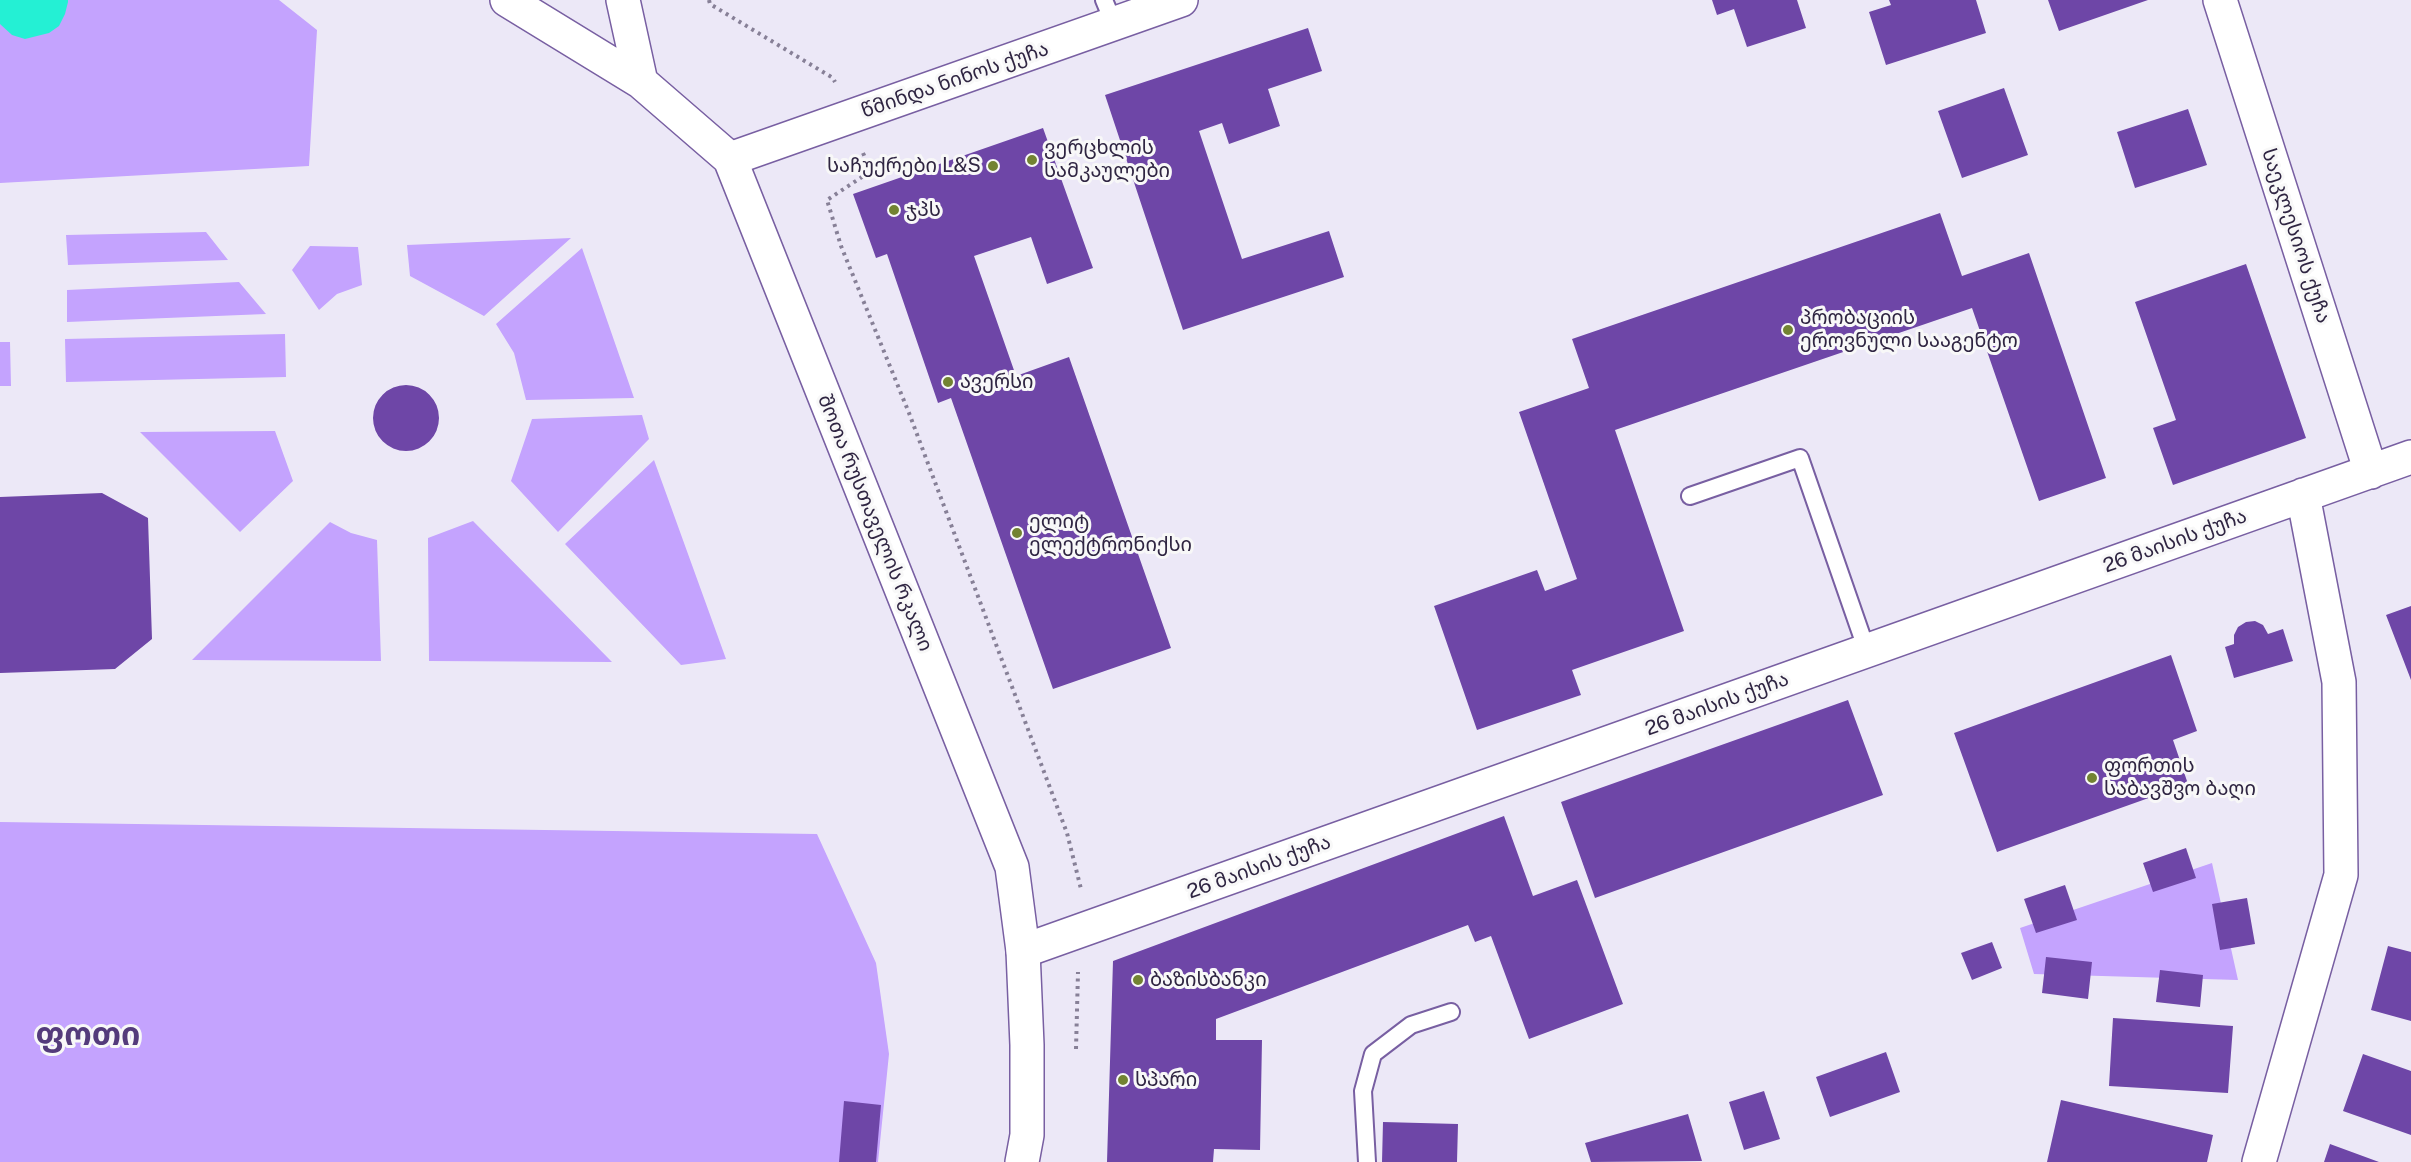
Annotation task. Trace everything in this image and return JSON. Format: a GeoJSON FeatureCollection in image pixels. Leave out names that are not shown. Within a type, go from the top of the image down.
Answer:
{"type":"FeatureCollection","features":[{"type":"Feature","properties":{"kind":"street","name":"შოთა რუსთაველის რკალი"},"geometry":{"type":"LineString","coordinates":[[507,0],[641,82],[730,159],[1012,867],[1023,951],[1027,1135],[1022,1162]]}},
{"type":"Feature","properties":{"kind":"street"},"geometry":{"type":"LineString","coordinates":[[623,0],[641,82]]}},
{"type":"Feature","properties":{"kind":"street","name":"წმინდა ნინოს ქუჩა"},"geometry":{"type":"LineString","coordinates":[[730,159],[849,117],[1109,12],[1181,0]]}},
{"type":"Feature","properties":{"kind":"street","name":"საეკლესიოს ქუჩა"},"geometry":{"type":"LineString","coordinates":[[2220,0],[2371,472]]}},
{"type":"Feature","properties":{"kind":"street","name":"26 მაისის ქუჩა"},"geometry":{"type":"LineString","coordinates":[[1023,951],[2411,457]]}},
{"type":"Feature","properties":{"kind":"street"},"geometry":{"type":"LineString","coordinates":[[2259,1162],[2341,875],[2339,681],[2303,495]]}},
{"type":"Feature","properties":{"kind":"lane"},"geometry":{"type":"LineString","coordinates":[[1690,496],[1800,458],[1867,651]]}},
{"type":"Feature","properties":{"kind":"lane"},"geometry":{"type":"LineString","coordinates":[[1366,1162],[1364,1091],[1373,1054],[1411,1025],[1451,1012]]}},
{"type":"Feature","properties":{"kind":"path"},"geometry":{"type":"LineString","coordinates":[[709,0],[710,4],[833,78],[871,171],[826,200],[841,246],[909,413],[1067,832],[1082,884],[1076,1049]]}},
{"type":"Feature","properties":{"kind":"shaded area"},"geometry":{"type":"Polygon","coordinates":[[[0,0],[279,0],[317,30],[309,166],[0,183],[0,0]]]}},
{"type":"Feature","properties":{"kind":"shaded area"},"geometry":{"type":"Polygon","coordinates":[[[0,0],[68,0],[68,2],[59,26],[49,33],[25,39],[12,35],[0,24],[0,0]]]}},
{"type":"Feature","properties":{"kind":"shaded area"},"geometry":{"type":"Polygon","coordinates":[[[206,232],[228,260],[68,265],[66,235],[206,232]]]}},
{"type":"Feature","properties":{"kind":"shaded area"},"geometry":{"type":"Polygon","coordinates":[[[571,238],[484,316],[410,276],[407,245],[571,238]]]}},
{"type":"Feature","properties":{"kind":"shaded area"},"geometry":{"type":"Polygon","coordinates":[[[310,246],[358,247],[362,285],[337,294],[319,310],[292,270],[310,246]]]}},
{"type":"Feature","properties":{"kind":"shaded area"},"geometry":{"type":"Polygon","coordinates":[[[582,248],[634,398],[526,400],[514,353],[496,324],[582,248]]]}},
{"type":"Feature","properties":{"kind":"shaded area"},"geometry":{"type":"Polygon","coordinates":[[[239,282],[266,314],[67,322],[67,290],[239,282]]]}},
{"type":"Feature","properties":{"kind":"shaded area"},"geometry":{"type":"Polygon","coordinates":[[[285,334],[286,377],[66,382],[65,339],[285,334]]]}},
{"type":"Feature","properties":{"kind":"shaded area"},"geometry":{"type":"Polygon","coordinates":[[[0,342],[10,342],[11,386],[0,386],[0,342]]]}},
{"type":"Feature","properties":{"kind":"shaded area"},"geometry":{"type":"Polygon","coordinates":[[[642,415],[649,439],[558,532],[511,481],[532,419],[642,415]]]}},
{"type":"Feature","properties":{"kind":"shaded area"},"geometry":{"type":"Polygon","coordinates":[[[275,431],[293,481],[240,532],[140,432],[275,431]]]}},
{"type":"Feature","properties":{"kind":"shaded area"},"geometry":{"type":"Polygon","coordinates":[[[654,460],[726,659],[681,665],[565,544],[654,460]]]}},
{"type":"Feature","properties":{"kind":"shaded area"},"geometry":{"type":"Polygon","coordinates":[[[473,521],[612,662],[429,661],[428,538],[473,521]]]}},
{"type":"Feature","properties":{"kind":"shaded area"},"geometry":{"type":"Polygon","coordinates":[[[330,522],[351,533],[377,540],[381,661],[192,660],[330,522]]]}},
{"type":"Feature","properties":{"kind":"shaded area"},"geometry":{"type":"Polygon","coordinates":[[[0,822],[817,834],[876,963],[889,1054],[878,1162],[0,1162],[0,822]]]}},
{"type":"Feature","properties":{"kind":"shaded area"},"geometry":{"type":"Polygon","coordinates":[[[2212,863],[2238,980],[2034,974],[2020,928],[2212,863]]]}},
{"type":"Feature","properties":{"kind":"building"},"geometry":{"type":"Polygon","coordinates":[[[1712,0],[1797,0],[1806,28],[1747,47],[1734,9],[1717,15],[1712,0]]]}},
{"type":"Feature","properties":{"kind":"building"},"geometry":{"type":"Polygon","coordinates":[[[1889,0],[1976,0],[1986,33],[1886,65],[1869,12],[1891,5],[1889,0]]]}},
{"type":"Feature","properties":{"kind":"building"},"geometry":{"type":"Polygon","coordinates":[[[2048,0],[2148,0],[2059,31],[2048,0]]]}},
{"type":"Feature","properties":{"kind":"building"},"geometry":{"type":"Polygon","coordinates":[[[1308,28],[1322,71],[1268,89],[1280,126],[1229,144],[1222,123],[1199,131],[1242,259],[1329,231],[1344,277],[1183,330],[1105,95],[1308,28]]]}},
{"type":"Feature","properties":{"kind":"building"},"geometry":{"type":"Polygon","coordinates":[[[2004,88],[2028,155],[1962,178],[1938,111],[2004,88]]]}},
{"type":"Feature","properties":{"kind":"building"},"geometry":{"type":"Polygon","coordinates":[[[2188,109],[2207,165],[2135,188],[2117,132],[2188,109]]]}},
{"type":"Feature","properties":{"kind":"building"},"geometry":{"type":"Polygon","coordinates":[[[1043,128],[1093,268],[1047,284],[1031,237],[974,256],[1016,376],[1069,357],[1171,648],[1053,689],[951,398],[938,403],[887,254],[876,258],[853,194],[1043,128]]]}},
{"type":"Feature","properties":{"kind":"building"},"geometry":{"type":"Polygon","coordinates":[[[1940,213],[1962,276],[2029,253],[2106,478],[2039,501],[1972,308],[1615,430],[1684,631],[1572,670],[1581,695],[1477,730],[1434,606],[1537,570],[1545,591],[1577,579],[1519,412],[1589,388],[1572,339],[1940,213]]]}},
{"type":"Feature","properties":{"kind":"building"},"geometry":{"type":"Polygon","coordinates":[[[2246,264],[2306,438],[2173,485],[2153,428],[2176,420],[2135,302],[2246,264]]]}},
{"type":"Feature","properties":{"kind":"building"},"geometry":{"type":"Polygon","coordinates":[[[406,385],[419,387],[434,400],[439,418],[437,431],[424,446],[406,451],[393,449],[378,436],[373,418],[375,405],[388,390],[406,385]]]}},
{"type":"Feature","properties":{"kind":"building"},"geometry":{"type":"Polygon","coordinates":[[[102,493],[148,518],[152,639],[115,669],[0,673],[0,497],[102,493]]]}},
{"type":"Feature","properties":{"kind":"building"},"geometry":{"type":"Polygon","coordinates":[[[2411,606],[2411,680],[2386,615],[2411,606]]]}},
{"type":"Feature","properties":{"kind":"building"},"geometry":{"type":"Polygon","coordinates":[[[2255,621],[2263,625],[2268,634],[2283,629],[2293,661],[2234,678],[2225,647],[2234,644],[2234,635],[2238,627],[2246,622],[2255,621]]]}},
{"type":"Feature","properties":{"kind":"building"},"geometry":{"type":"Polygon","coordinates":[[[2171,655],[2197,731],[2173,740],[2188,784],[1997,852],[1954,733],[2171,655]]]}},
{"type":"Feature","properties":{"kind":"building"},"geometry":{"type":"Polygon","coordinates":[[[1848,700],[1883,795],[1595,898],[1561,802],[1848,700]]]}},
{"type":"Feature","properties":{"kind":"building"},"geometry":{"type":"Polygon","coordinates":[[[1504,816],[1533,896],[1577,880],[1623,1004],[1529,1039],[1491,936],[1475,942],[1468,925],[1216,1019],[1216,1040],[1262,1040],[1260,1150],[1214,1149],[1213,1162],[1107,1162],[1113,961],[1504,816]]]}},
{"type":"Feature","properties":{"kind":"building"},"geometry":{"type":"Polygon","coordinates":[[[2186,848],[2196,878],[2153,892],[2143,863],[2186,848]]]}},
{"type":"Feature","properties":{"kind":"building"},"geometry":{"type":"Polygon","coordinates":[[[2065,885],[2077,920],[2036,933],[2024,899],[2065,885]]]}},
{"type":"Feature","properties":{"kind":"building"},"geometry":{"type":"Polygon","coordinates":[[[2247,898],[2255,944],[2220,950],[2212,904],[2247,898]]]}},
{"type":"Feature","properties":{"kind":"building"},"geometry":{"type":"Polygon","coordinates":[[[1992,942],[2002,968],[1972,980],[1961,953],[1992,942]]]}},
{"type":"Feature","properties":{"kind":"building"},"geometry":{"type":"Polygon","coordinates":[[[2388,946],[2411,952],[2411,1021],[2371,1010],[2388,946]]]}},
{"type":"Feature","properties":{"kind":"building"},"geometry":{"type":"Polygon","coordinates":[[[2046,957],[2092,962],[2088,999],[2042,993],[2046,957]]]}},
{"type":"Feature","properties":{"kind":"building"},"geometry":{"type":"Polygon","coordinates":[[[2160,970],[2203,975],[2200,1007],[2156,1002],[2160,970]]]}},
{"type":"Feature","properties":{"kind":"building"},"geometry":{"type":"Polygon","coordinates":[[[2113,1018],[2233,1026],[2228,1093],[2109,1086],[2113,1018]]]}},
{"type":"Feature","properties":{"kind":"building"},"geometry":{"type":"Polygon","coordinates":[[[1886,1052],[1900,1092],[1830,1117],[1816,1077],[1886,1052]]]}},
{"type":"Feature","properties":{"kind":"building"},"geometry":{"type":"Polygon","coordinates":[[[2363,1054],[2411,1071],[2411,1135],[2343,1111],[2363,1054]]]}},
{"type":"Feature","properties":{"kind":"building"},"geometry":{"type":"Polygon","coordinates":[[[1764,1091],[1780,1139],[1744,1150],[1729,1102],[1764,1091]]]}},
{"type":"Feature","properties":{"kind":"building"},"geometry":{"type":"Polygon","coordinates":[[[2061,1100],[2213,1135],[2207,1162],[2047,1162],[2061,1100]]]}},
{"type":"Feature","properties":{"kind":"building"},"geometry":{"type":"Polygon","coordinates":[[[844,1101],[881,1105],[876,1162],[839,1162],[844,1101]]]}},
{"type":"Feature","properties":{"kind":"building"},"geometry":{"type":"Polygon","coordinates":[[[1688,1114],[1702,1161],[1591,1162],[1585,1143],[1688,1114]]]}},
{"type":"Feature","properties":{"kind":"building"},"geometry":{"type":"Polygon","coordinates":[[[1383,1122],[1458,1124],[1457,1162],[1382,1162],[1383,1122]]]}},
{"type":"Feature","properties":{"kind":"building"},"geometry":{"type":"Polygon","coordinates":[[[2330,1144],[2379,1162],[2324,1162],[2330,1144]]]}},
{"type":"Feature","properties":{"kind":"place","name":"ვერცხლის სამკაულები"},"geometry":{"type":"Point","coordinates":[1032,160]}},
{"type":"Feature","properties":{"kind":"place","name":"საჩუქრები L&S"},"geometry":{"type":"Point","coordinates":[993,166]}},
{"type":"Feature","properties":{"kind":"place","name":"ჯპს"},"geometry":{"type":"Point","coordinates":[894,210]}},
{"type":"Feature","properties":{"kind":"place","name":"პრობაციის ეროვნული სააგენტო"},"geometry":{"type":"Point","coordinates":[1788,330]}},
{"type":"Feature","properties":{"kind":"place","name":"ავერსი"},"geometry":{"type":"Point","coordinates":[948,382]}},
{"type":"Feature","properties":{"kind":"place","name":"ელიტ ელექტრონიქსი"},"geometry":{"type":"Point","coordinates":[1017,533]}},
{"type":"Feature","properties":{"kind":"place","name":"ფორთის საბავშვო ბაღი"},"geometry":{"type":"Point","coordinates":[2092,778]}},
{"type":"Feature","properties":{"kind":"place","name":"ბაზისბანკი"},"geometry":{"type":"Point","coordinates":[1138,980]}},
{"type":"Feature","properties":{"kind":"place","name":"სპარი"},"geometry":{"type":"Point","coordinates":[1123,1080]}},
{"type":"Feature","properties":{"kind":"district","name":"ფოთი"},"geometry":{"type":"Point","coordinates":[88,1035]}}]}
